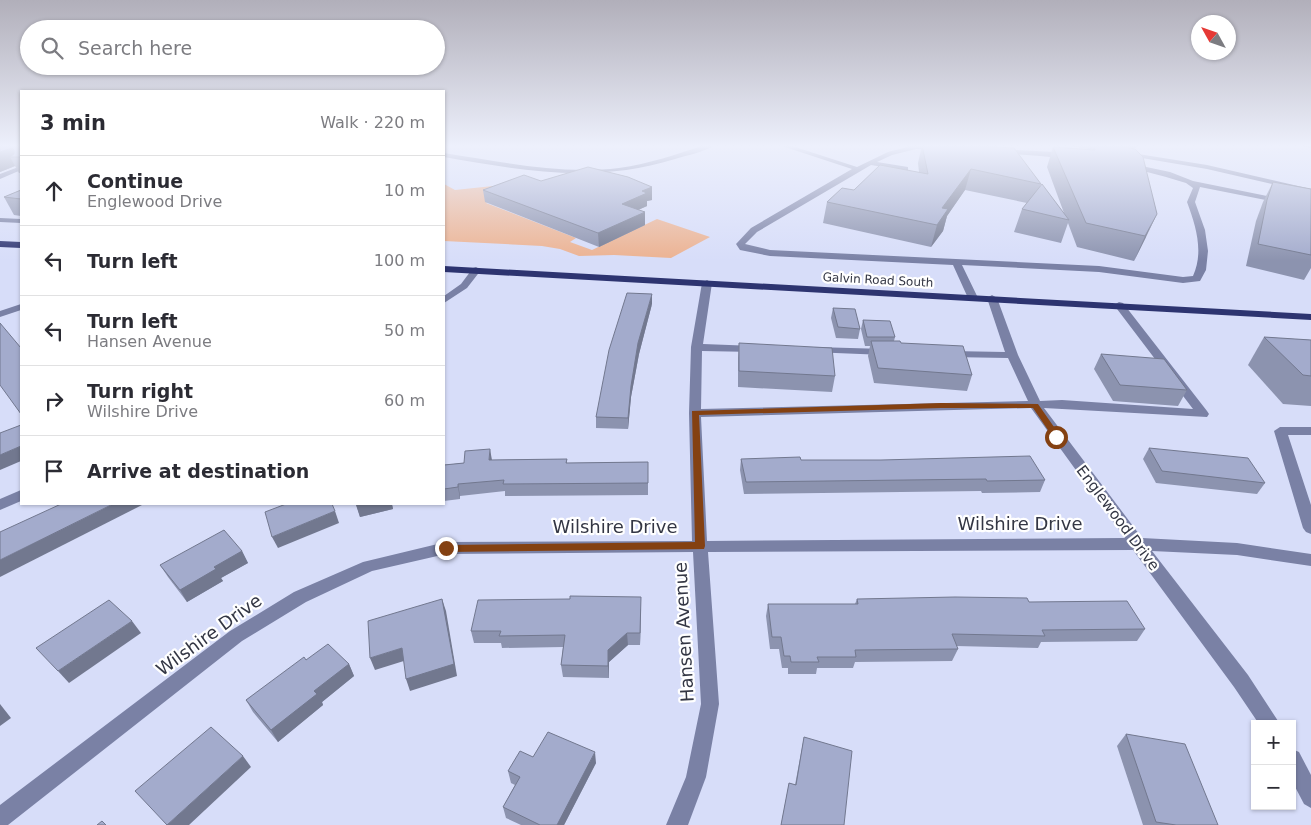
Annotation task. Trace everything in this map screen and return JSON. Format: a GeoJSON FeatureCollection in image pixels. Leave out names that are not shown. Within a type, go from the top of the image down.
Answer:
{"type":"FeatureCollection","features":[{"type":"Feature","properties":{"kind":"main road"},"geometry":{"type":"LineString","coordinates":[[0,244],[20,245]]}},
{"type":"Feature","properties":{"kind":"main road","name":"Galvin Road South"},"geometry":{"type":"LineString","coordinates":[[445,268],[1311,316]]}},
{"type":"Feature","properties":{"kind":"street"},"geometry":{"type":"LineString","coordinates":[[832,184],[754,230],[740,244],[743,248],[770,253],[1099,268],[1183,280],[1197,279],[1202,270],[1202,229],[1191,202],[1197,188],[1192,184]]}},
{"type":"Feature","properties":{"kind":"street"},"geometry":{"type":"LineString","coordinates":[[1194,184],[1311,207]]}},
{"type":"Feature","properties":{"kind":"street"},"geometry":{"type":"LineString","coordinates":[[1278,184],[1311,191]]}},
{"type":"Feature","properties":{"kind":"street"},"geometry":{"type":"LineString","coordinates":[[0,220],[20,221]]}},
{"type":"Feature","properties":{"kind":"street"},"geometry":{"type":"LineString","coordinates":[[956,262],[973,298]]}},
{"type":"Feature","properties":{"kind":"street"},"geometry":{"type":"LineString","coordinates":[[445,299],[464,286],[476,270]]}},
{"type":"Feature","properties":{"kind":"street","name":"Hansen Avenue"},"geometry":{"type":"LineString","coordinates":[[677,825],[696,778],[710,704],[700,546],[695,413],[697,347],[707,284]]}},
{"type":"Feature","properties":{"kind":"street","name":"Englewood Drive"},"geometry":{"type":"LineString","coordinates":[[992,298],[1012,355],[1036,406],[1137,544],[1241,681],[1267,720]]}},
{"type":"Feature","properties":{"kind":"street"},"geometry":{"type":"LineString","coordinates":[[695,413],[1062,404],[1203,414],[1119,305]]}},
{"type":"Feature","properties":{"kind":"street"},"geometry":{"type":"LineString","coordinates":[[0,314],[20,307]]}},
{"type":"Feature","properties":{"kind":"street"},"geometry":{"type":"LineString","coordinates":[[697,347],[763,349]]}},
{"type":"Feature","properties":{"kind":"street"},"geometry":{"type":"LineString","coordinates":[[803,350],[893,352]]}},
{"type":"Feature","properties":{"kind":"street"},"geometry":{"type":"LineString","coordinates":[[942,354],[1012,355]]}},
{"type":"Feature","properties":{"kind":"street"},"geometry":{"type":"LineString","coordinates":[[1311,431],[1280,431],[1311,528]]}},
{"type":"Feature","properties":{"kind":"street"},"geometry":{"type":"LineString","coordinates":[[0,505],[20,495]]}},
{"type":"Feature","properties":{"kind":"street","name":"Wilshire Drive"},"geometry":{"type":"LineString","coordinates":[[0,818],[236,636],[300,597],[369,566],[446,548],[1137,544],[1237,549],[1311,560]]}},
{"type":"Feature","properties":{"kind":"street"},"geometry":{"type":"LineString","coordinates":[[1295,765],[1311,797]]}},
{"type":"Feature","properties":{"kind":"shaded area"},"geometry":{"type":"Polygon","coordinates":[[[445,185],[455,190],[493,186],[502,191],[486,203],[576,238],[570,242],[592,250],[657,219],[710,237],[671,258],[614,255],[579,256],[560,249],[542,246],[445,241],[445,185]]]}},
{"type":"Feature","properties":{"kind":"building"},"geometry":{"type":"Polygon","coordinates":[[[501,184],[644,184],[652,187],[642,191],[647,193],[622,204],[645,212],[598,233],[483,190],[501,184]]]}},
{"type":"Feature","properties":{"kind":"building"},"geometry":{"type":"Polygon","coordinates":[[[861,184],[960,184],[942,208],[948,209],[937,225],[827,202],[842,188],[854,190],[861,184]]]}},
{"type":"Feature","properties":{"kind":"building"},"geometry":{"type":"Polygon","coordinates":[[[1042,184],[1069,220],[1022,209],[1042,184]]]}},
{"type":"Feature","properties":{"kind":"building"},"geometry":{"type":"Polygon","coordinates":[[[1069,184],[1150,184],[1157,214],[1145,236],[1086,223],[1069,184]]]}},
{"type":"Feature","properties":{"kind":"building"},"geometry":{"type":"Polygon","coordinates":[[[1272,184],[1311,189],[1311,255],[1258,244],[1267,200],[1272,184]]]}},
{"type":"Feature","properties":{"kind":"building"},"geometry":{"type":"Polygon","coordinates":[[[20,190],[20,199],[4,197],[20,190]]]}},
{"type":"Feature","properties":{"kind":"building"},"geometry":{"type":"Polygon","coordinates":[[[627,293],[652,294],[638,343],[628,418],[596,417],[609,350],[627,293]]]}},
{"type":"Feature","properties":{"kind":"building"},"geometry":{"type":"Polygon","coordinates":[[[833,308],[855,309],[860,329],[838,327],[833,308]]]}},
{"type":"Feature","properties":{"kind":"building"},"geometry":{"type":"Polygon","coordinates":[[[863,320],[890,321],[895,337],[867,337],[863,320]]]}},
{"type":"Feature","properties":{"kind":"building"},"geometry":{"type":"Polygon","coordinates":[[[0,323],[20,347],[20,413],[0,385],[0,323]]]}},
{"type":"Feature","properties":{"kind":"building"},"geometry":{"type":"Polygon","coordinates":[[[1264,337],[1311,340],[1311,376],[1303,375],[1264,337]]]}},
{"type":"Feature","properties":{"kind":"building"},"geometry":{"type":"Polygon","coordinates":[[[871,341],[900,341],[901,343],[963,346],[972,375],[878,368],[871,341]]]}},
{"type":"Feature","properties":{"kind":"building"},"geometry":{"type":"Polygon","coordinates":[[[739,343],[832,348],[835,376],[739,371],[739,343]]]}},
{"type":"Feature","properties":{"kind":"building"},"geometry":{"type":"Polygon","coordinates":[[[1101,354],[1164,359],[1187,390],[1120,385],[1101,354]]]}},
{"type":"Feature","properties":{"kind":"building"},"geometry":{"type":"Polygon","coordinates":[[[20,425],[20,446],[0,455],[0,433],[20,425]]]}},
{"type":"Feature","properties":{"kind":"building"},"geometry":{"type":"Polygon","coordinates":[[[1149,448],[1248,458],[1265,483],[1162,471],[1149,448]]]}},
{"type":"Feature","properties":{"kind":"building"},"geometry":{"type":"Polygon","coordinates":[[[490,449],[489,460],[567,459],[566,463],[648,462],[648,483],[503,484],[504,480],[458,484],[458,487],[445,489],[445,465],[464,463],[465,451],[490,449]]]}},
{"type":"Feature","properties":{"kind":"building"},"geometry":{"type":"Polygon","coordinates":[[[1030,456],[1045,480],[746,482],[741,459],[800,457],[801,460],[881,460],[1030,456]]]}},
{"type":"Feature","properties":{"kind":"building"},"geometry":{"type":"Polygon","coordinates":[[[59,505],[111,505],[0,560],[0,532],[59,505]]]}},
{"type":"Feature","properties":{"kind":"building"},"geometry":{"type":"Polygon","coordinates":[[[283,505],[332,505],[335,511],[272,537],[265,512],[283,505]]]}},
{"type":"Feature","properties":{"kind":"building"},"geometry":{"type":"Polygon","coordinates":[[[224,530],[242,551],[180,590],[160,565],[224,530]]]}},
{"type":"Feature","properties":{"kind":"building"},"geometry":{"type":"Polygon","coordinates":[[[570,596],[641,597],[640,633],[627,633],[608,650],[608,666],[561,665],[565,635],[499,636],[501,631],[471,631],[478,600],[570,599],[570,596]]]}},
{"type":"Feature","properties":{"kind":"building"},"geometry":{"type":"Polygon","coordinates":[[[1027,598],[1029,602],[1127,601],[1145,629],[1042,630],[1045,636],[952,634],[958,649],[855,650],[856,657],[817,657],[819,662],[791,662],[790,656],[784,656],[781,637],[772,637],[768,604],[858,604],[857,599],[1027,598]]]}},
{"type":"Feature","properties":{"kind":"building"},"geometry":{"type":"Polygon","coordinates":[[[442,599],[454,664],[406,679],[402,648],[370,658],[368,621],[442,599]]]}},
{"type":"Feature","properties":{"kind":"building"},"geometry":{"type":"Polygon","coordinates":[[[109,600],[132,621],[58,671],[36,648],[109,600]]]}},
{"type":"Feature","properties":{"kind":"building"},"geometry":{"type":"Polygon","coordinates":[[[328,644],[349,664],[314,691],[317,694],[271,730],[246,700],[304,657],[306,660],[328,644]]]}},
{"type":"Feature","properties":{"kind":"building"},"geometry":{"type":"Polygon","coordinates":[[[211,727],[243,756],[167,825],[135,791],[211,727]]]}},
{"type":"Feature","properties":{"kind":"building"},"geometry":{"type":"Polygon","coordinates":[[[548,732],[595,752],[557,825],[540,825],[503,807],[520,777],[508,771],[520,751],[533,757],[548,732]]]}},
{"type":"Feature","properties":{"kind":"building"},"geometry":{"type":"Polygon","coordinates":[[[1126,734],[1185,744],[1218,825],[1176,825],[1156,822],[1126,734]]]}},
{"type":"Feature","properties":{"kind":"building"},"geometry":{"type":"Polygon","coordinates":[[[804,737],[852,751],[844,825],[781,825],[789,783],[796,785],[804,737]]]}},
{"type":"Feature","properties":{"kind":"building"},"geometry":{"type":"Polygon","coordinates":[[[102,821],[106,825],[97,825],[102,821]]]}},
{"type":"Feature","properties":{"kind":"route"},"geometry":{"type":"LineString","coordinates":[[446,548],[700,546],[695,413],[941,406],[1036,406],[1056,437]]}}]}
